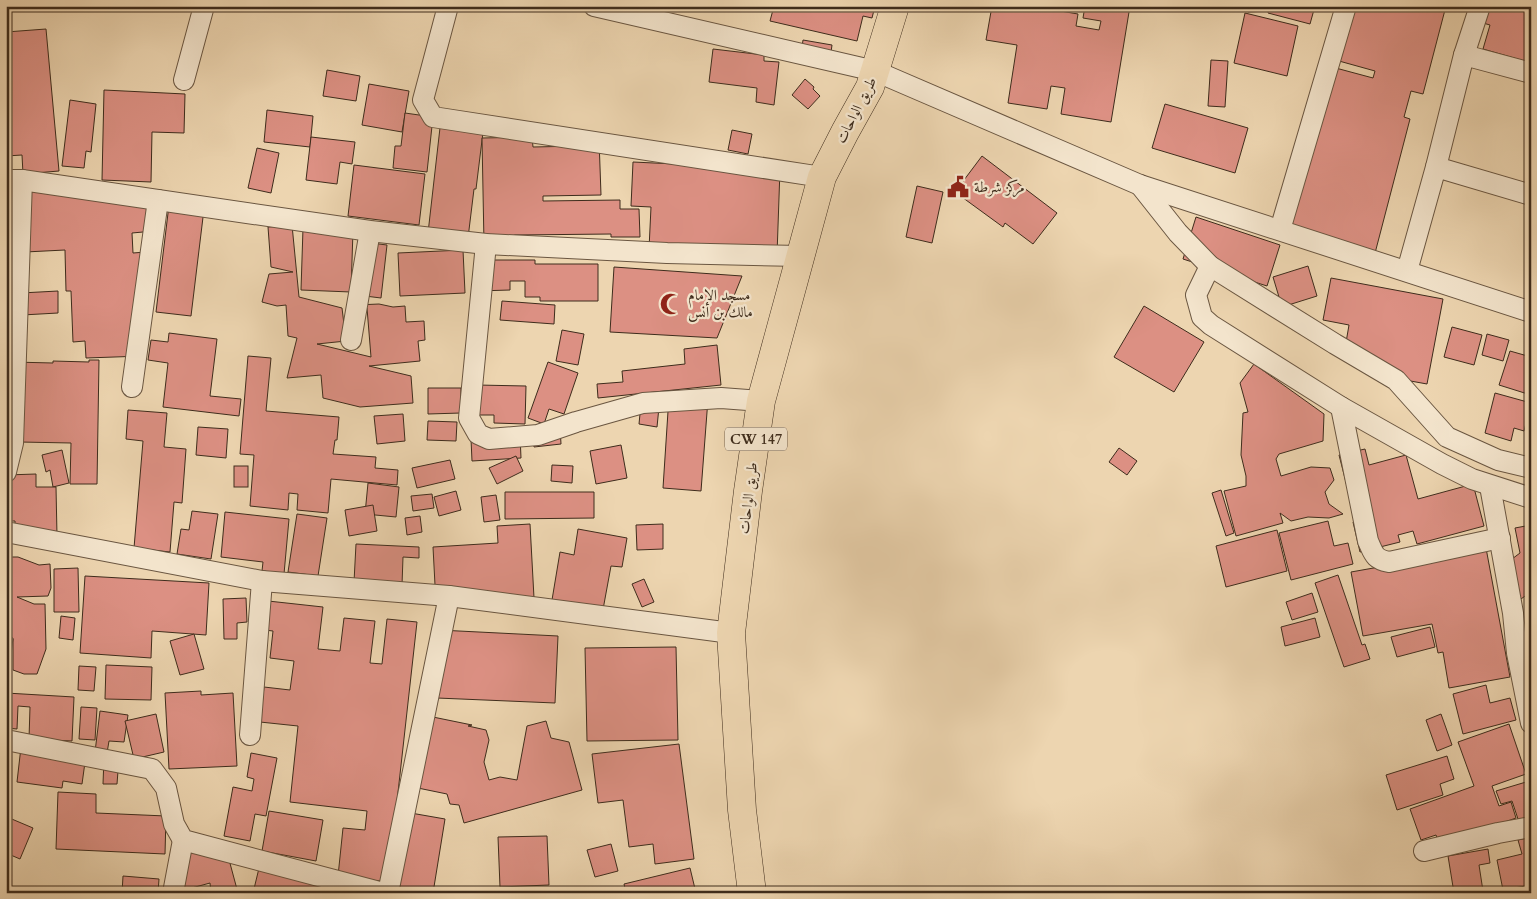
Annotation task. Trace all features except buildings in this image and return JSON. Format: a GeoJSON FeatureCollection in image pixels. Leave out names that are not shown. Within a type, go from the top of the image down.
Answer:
{"type":"FeatureCollection","features":[{"type":"Feature","properties":{"kind":"main road","name":"طريق الواحات"},"geometry":{"type":"LineString","coordinates":[[752,893],[742,810],[731,634],[748,491],[762,401],[822,178],[870,87],[895,6]]}},
{"type":"Feature","properties":{"kind":"street"},"geometry":{"type":"LineString","coordinates":[[184,80],[204,6]]}},
{"type":"Feature","properties":{"kind":"street"},"geometry":{"type":"LineString","coordinates":[[448,6],[423,100],[433,117],[822,178]]}},
{"type":"Feature","properties":{"kind":"street"},"geometry":{"type":"LineString","coordinates":[[594,6],[640,12],[876,70],[1140,185],[1531,312]]}},
{"type":"Feature","properties":{"kind":"street"},"geometry":{"type":"LineString","coordinates":[[1280,230],[1346,6]]}},
{"type":"Feature","properties":{"kind":"street"},"geometry":{"type":"LineString","coordinates":[[1407,271],[1436,167],[1464,55],[1480,6]]}},
{"type":"Feature","properties":{"kind":"street"},"geometry":{"type":"LineString","coordinates":[[1464,55],[1531,73]]}},
{"type":"Feature","properties":{"kind":"street"},"geometry":{"type":"LineString","coordinates":[[1436,167],[1531,195]]}},
{"type":"Feature","properties":{"kind":"street"},"geometry":{"type":"LineString","coordinates":[[6,472],[13,443],[14,180],[370,231],[486,244],[667,253],[800,256]]}},
{"type":"Feature","properties":{"kind":"street"},"geometry":{"type":"LineString","coordinates":[[1140,185],[1178,234],[1210,266],[1334,344],[1396,380],[1447,437],[1498,460],[1531,468]]}},
{"type":"Feature","properties":{"kind":"street"},"geometry":{"type":"LineString","coordinates":[[132,387],[158,200]]}},
{"type":"Feature","properties":{"kind":"street"},"geometry":{"type":"LineString","coordinates":[[351,340],[370,231]]}},
{"type":"Feature","properties":{"kind":"street"},"geometry":{"type":"LineString","coordinates":[[486,244],[469,418],[478,434],[489,439],[538,435],[644,403],[721,398],[762,401]]}},
{"type":"Feature","properties":{"kind":"street"},"geometry":{"type":"LineString","coordinates":[[1210,266],[1196,295],[1202,316],[1211,325],[1341,407],[1442,464],[1490,486],[1531,498]]}},
{"type":"Feature","properties":{"kind":"street"},"geometry":{"type":"LineString","coordinates":[[1341,407],[1368,541],[1379,560],[1389,562],[1500,538]]}},
{"type":"Feature","properties":{"kind":"street"},"geometry":{"type":"LineString","coordinates":[[1490,486],[1513,613],[1517,653],[1531,723]]}},
{"type":"Feature","properties":{"kind":"street"},"geometry":{"type":"LineString","coordinates":[[6,532],[262,581],[449,596],[731,634]]}},
{"type":"Feature","properties":{"kind":"street"},"geometry":{"type":"LineString","coordinates":[[250,735],[262,581]]}},
{"type":"Feature","properties":{"kind":"street"},"geometry":{"type":"LineString","coordinates":[[388,893],[449,596]]}},
{"type":"Feature","properties":{"kind":"street"},"geometry":{"type":"LineString","coordinates":[[6,740],[152,769],[166,788],[174,824],[184,840],[383,893]]}},
{"type":"Feature","properties":{"kind":"street"},"geometry":{"type":"LineString","coordinates":[[1424,851],[1498,833],[1531,828]]}},
{"type":"Feature","properties":{"kind":"street"},"geometry":{"type":"LineString","coordinates":[[173,893],[184,840]]}},
{"type":"Feature","properties":{"kind":"place","name":"مركز شرطة"},"geometry":{"type":"Point","coordinates":[958,187]}},
{"type":"Feature","properties":{"kind":"place","name":"مسجد الإمام مالك بن أنس"},"geometry":{"type":"Point","coordinates":[671,304]}}]}
